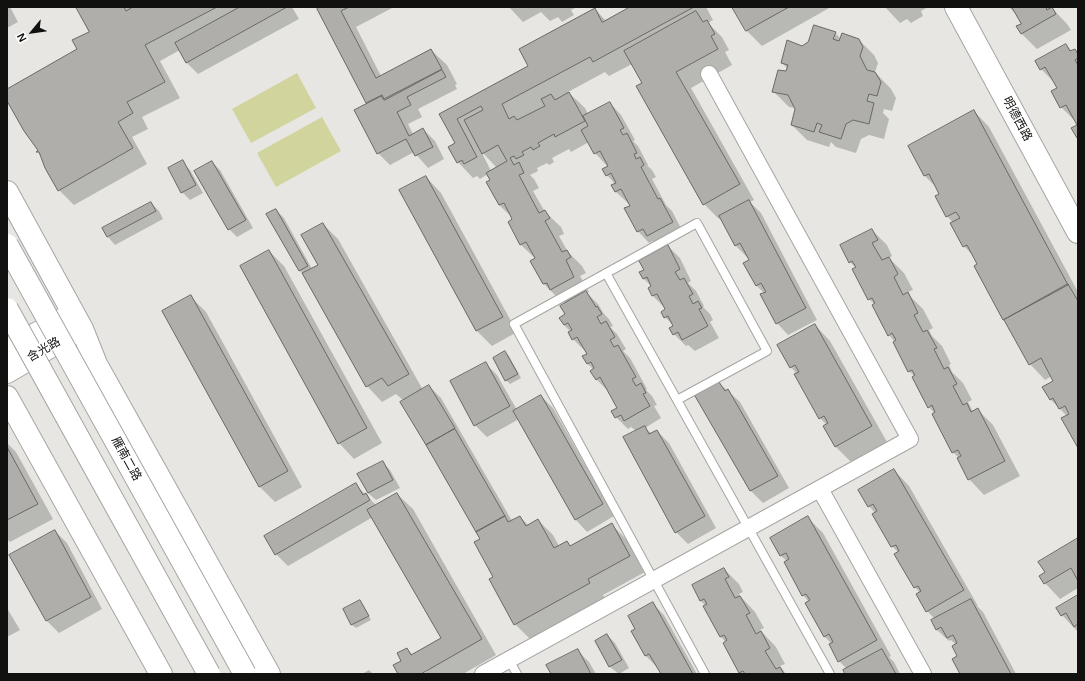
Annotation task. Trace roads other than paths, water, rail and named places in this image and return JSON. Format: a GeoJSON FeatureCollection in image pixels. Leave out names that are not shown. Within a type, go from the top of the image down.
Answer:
{"type":"FeatureCollection","features":[{"type":"Feature","properties":{"kind":"main road","name":"明德西路"},"geometry":{"type":"LineString","coordinates":[[956,7],[1078,232]]}},
{"type":"Feature","properties":{"kind":"main road"},"geometry":{"type":"LineString","coordinates":[[7,192],[78,321],[96,364],[269,674]]}},
{"type":"Feature","properties":{"kind":"main road","name":"雁南二路"},"geometry":{"type":"LineString","coordinates":[[7,244],[245,674]]}},
{"type":"Feature","properties":{"kind":"main road"},"geometry":{"type":"LineString","coordinates":[[7,309],[209,674]]}},
{"type":"Feature","properties":{"kind":"main road","name":"含光路"},"geometry":{"type":"LineString","coordinates":[[7,350],[78,321]]}},
{"type":"Feature","properties":{"kind":"main road","name":"含光路"},"geometry":{"type":"LineString","coordinates":[[7,372],[78,321]]}},
{"type":"Feature","properties":{"kind":"main road"},"geometry":{"type":"LineString","coordinates":[[7,397],[161,674]]}},
{"type":"Feature","properties":{"kind":"street"},"geometry":{"type":"LineString","coordinates":[[483,674],[910,439],[709,74]]}},
{"type":"Feature","properties":{"kind":"street"},"geometry":{"type":"LineString","coordinates":[[820,489],[923,674]]}},
{"type":"Feature","properties":{"kind":"lane"},"geometry":{"type":"LineString","coordinates":[[677,400],[767,351],[697,223],[514,324],[705,674]]}},
{"type":"Feature","properties":{"kind":"lane"},"geometry":{"type":"LineString","coordinates":[[606,273],[830,674]]}},
{"type":"Feature","properties":{"kind":"lane"},"geometry":{"type":"LineString","coordinates":[[509,660],[517,674]]}}]}
